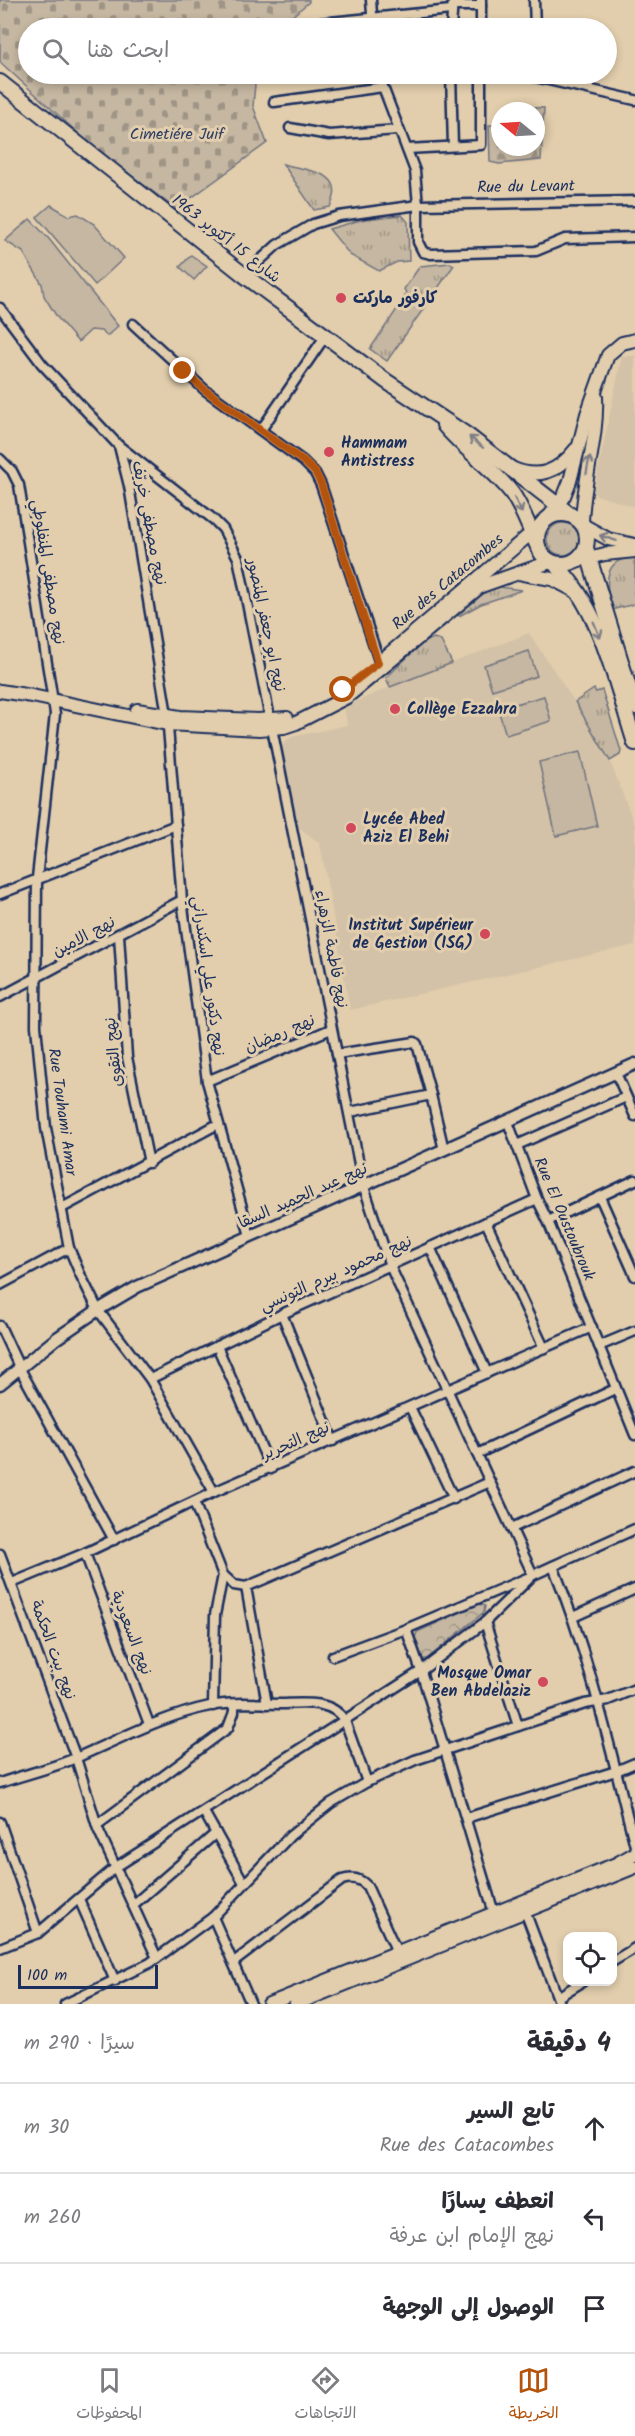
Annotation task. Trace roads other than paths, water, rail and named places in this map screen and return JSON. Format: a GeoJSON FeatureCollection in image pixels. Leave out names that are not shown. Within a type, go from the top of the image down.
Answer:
{"type":"FeatureCollection","features":[{"type":"Feature","properties":{"kind":"main road","name":"شارع 15 أكتوبر 1963"},"geometry":{"type":"LineString","coordinates":[[0,82],[244,275],[437,417],[467,435],[579,521]]}},
{"type":"Feature","properties":{"kind":"main road"},"geometry":{"type":"LineString","coordinates":[[635,340],[622,343],[611,351],[601,373],[596,393],[597,417],[579,521],[588,536],[584,555],[635,707]]}},
{"type":"Feature","properties":{"kind":"main road","name":"Rue des Catacombes"},"geometry":{"type":"LineString","coordinates":[[380,667],[541,525],[558,505],[570,481],[587,414],[596,393]]}},
{"type":"Feature","properties":{"kind":"main road","name":"شارع 15 أكتوبر 1963"},"geometry":{"type":"LineString","coordinates":[[437,417],[460,444],[510,491],[518,503],[541,525],[538,547],[544,558],[552,563]]}},
{"type":"Feature","properties":{"kind":"main road"},"geometry":{"type":"LineString","coordinates":[[504,465],[531,473],[552,471],[561,467],[580,443]]}},
{"type":"Feature","properties":{"kind":"main road"},"geometry":{"type":"LineString","coordinates":[[541,525],[564,514],[608,539],[635,545]]}},
{"type":"Feature","properties":{"kind":"main road"},"geometry":{"type":"LineString","coordinates":[[552,563],[569,564],[584,555],[635,551]]}},
{"type":"Feature","properties":{"kind":"main road"},"geometry":{"type":"LineString","coordinates":[[552,563],[568,577],[582,596],[602,642],[635,743]]}},
{"type":"Feature","properties":{"kind":"main road","name":"Rue des Catacombes"},"geometry":{"type":"LineString","coordinates":[[0,691],[167,719],[271,724],[294,716],[380,667],[481,586],[552,563]]}},
{"type":"Feature","properties":{"kind":"main road"},"geometry":{"type":"LineString","coordinates":[[519,573],[552,579],[582,596]]}},
{"type":"Feature","properties":{"kind":"main road"},"geometry":{"type":"LineString","coordinates":[[296,2004],[315,2000],[525,1911],[635,1857]]}},
{"type":"Feature","properties":{"kind":"main road"},"geometry":{"type":"LineString","coordinates":[[269,2004],[635,1857]]}},
{"type":"Feature","properties":{"kind":"street"},"geometry":{"type":"LineString","coordinates":[[371,0],[373,18]]}},
{"type":"Feature","properties":{"kind":"street"},"geometry":{"type":"LineString","coordinates":[[534,0],[535,18]]}},
{"type":"Feature","properties":{"kind":"street"},"geometry":{"type":"LineString","coordinates":[[379,18],[452,5],[481,3]]}},
{"type":"Feature","properties":{"kind":"street"},"geometry":{"type":"LineString","coordinates":[[382,84],[415,171],[419,246],[423,252],[430,254],[536,251],[565,239],[635,237]]}},
{"type":"Feature","properties":{"kind":"street"},"geometry":{"type":"LineString","coordinates":[[451,84],[453,146]]}},
{"type":"Feature","properties":{"kind":"street"},"geometry":{"type":"LineString","coordinates":[[407,149],[481,145],[481,84]]}},
{"type":"Feature","properties":{"kind":"street"},"geometry":{"type":"LineString","coordinates":[[568,84],[635,100]]}},
{"type":"Feature","properties":{"kind":"street"},"geometry":{"type":"LineString","coordinates":[[274,102],[383,87]]}},
{"type":"Feature","properties":{"kind":"street"},"geometry":{"type":"LineString","coordinates":[[290,128],[329,135],[398,130]]}},
{"type":"Feature","properties":{"kind":"street","name":"Rue du Levant"},"geometry":{"type":"LineString","coordinates":[[244,275],[277,245],[313,224],[339,216],[418,205],[635,201]]}},
{"type":"Feature","properties":{"kind":"street","name":"نهج مصطفى خريّف"},"geometry":{"type":"LineString","coordinates":[[0,308],[42,364],[119,446],[129,486],[167,719]]}},
{"type":"Feature","properties":{"kind":"street"},"geometry":{"type":"LineString","coordinates":[[133,324],[200,386],[315,472],[321,484],[380,667]]}},
{"type":"Feature","properties":{"kind":"street"},"geometry":{"type":"LineString","coordinates":[[261,430],[326,335]]}},
{"type":"Feature","properties":{"kind":"street","name":"نهج ابو جعفر المنصور"},"geometry":{"type":"LineString","coordinates":[[119,446],[213,519],[228,537],[238,558],[271,724]]}},
{"type":"Feature","properties":{"kind":"street","name":"نهج مصطفى المنفلوطي"},"geometry":{"type":"LineString","coordinates":[[0,459],[12,471],[19,485],[53,699]]}},
{"type":"Feature","properties":{"kind":"street","name":"Rue Touhami Amar"},"geometry":{"type":"LineString","coordinates":[[53,699],[55,714],[37,878],[36,1026],[46,1128],[69,1248],[98,1310],[150,1379],[214,1492]]}},
{"type":"Feature","properties":{"kind":"street","name":"نهج دكتور علي اسكندراني"},"geometry":{"type":"LineString","coordinates":[[167,719],[182,900],[207,1081],[250,1236]]}},
{"type":"Feature","properties":{"kind":"street","name":"نهج فاطمة الزهراء"},"geometry":{"type":"LineString","coordinates":[[271,724],[363,1184],[390,1266],[533,1575]]}},
{"type":"Feature","properties":{"kind":"street"},"geometry":{"type":"LineString","coordinates":[[0,894],[176,825]]}},
{"type":"Feature","properties":{"kind":"street","name":"نهج الامين"},"geometry":{"type":"LineString","coordinates":[[0,997],[182,900]]}},
{"type":"Feature","properties":{"kind":"street","name":"نهج التقوى"},"geometry":{"type":"LineString","coordinates":[[119,935],[128,1057],[148,1164]]}},
{"type":"Feature","properties":{"kind":"street","name":"نهج رمضان"},"geometry":{"type":"LineString","coordinates":[[207,1081],[331,1029]]}},
{"type":"Feature","properties":{"kind":"street"},"geometry":{"type":"LineString","coordinates":[[337,1054],[415,1042],[444,1149]]}},
{"type":"Feature","properties":{"kind":"street","name":"نهج عبد الحميد السقا"},"geometry":{"type":"LineString","coordinates":[[0,1384],[57,1338],[137,1287],[635,1064]]}},
{"type":"Feature","properties":{"kind":"street"},"geometry":{"type":"LineString","coordinates":[[616,1073],[635,1116]]}},
{"type":"Feature","properties":{"kind":"street"},"geometry":{"type":"LineString","coordinates":[[350,1112],[431,1095]]}},
{"type":"Feature","properties":{"kind":"street"},"geometry":{"type":"LineString","coordinates":[[517,1145],[626,1096]]}},
{"type":"Feature","properties":{"kind":"street","name":"Rue El Oustoubrouk"},"geometry":{"type":"LineString","coordinates":[[508,1122],[537,1199],[635,1435]]}},
{"type":"Feature","properties":{"kind":"street"},"geometry":{"type":"LineString","coordinates":[[62,1208],[148,1164],[218,1124]]}},
{"type":"Feature","properties":{"kind":"street"},"geometry":{"type":"LineString","coordinates":[[548,1221],[635,1180]]}},
{"type":"Feature","properties":{"kind":"street"},"geometry":{"type":"LineString","coordinates":[[600,1197],[635,1276]]}},
{"type":"Feature","properties":{"kind":"street","name":"نهج محمود بيرم التونسي"},"geometry":{"type":"LineString","coordinates":[[150,1379],[282,1314],[537,1199]]}},
{"type":"Feature","properties":{"kind":"street"},"geometry":{"type":"LineString","coordinates":[[486,1222],[544,1348]]}},
{"type":"Feature","properties":{"kind":"street"},"geometry":{"type":"LineString","coordinates":[[430,1247],[487,1373]]}},
{"type":"Feature","properties":{"kind":"street"},"geometry":{"type":"LineString","coordinates":[[0,1285],[69,1248]]}},
{"type":"Feature","properties":{"kind":"street"},"geometry":{"type":"LineString","coordinates":[[282,1314],[333,1441]]}},
{"type":"Feature","properties":{"kind":"street"},"geometry":{"type":"LineString","coordinates":[[0,1326],[20,1369],[114,1540]]}},
{"type":"Feature","properties":{"kind":"street","name":"نهج التحرير"},"geometry":{"type":"LineString","coordinates":[[12,1583],[114,1540],[214,1492],[592,1327]]}},
{"type":"Feature","properties":{"kind":"street"},"geometry":{"type":"LineString","coordinates":[[598,1346],[635,1331]]}},
{"type":"Feature","properties":{"kind":"street"},"geometry":{"type":"LineString","coordinates":[[217,1346],[271,1469]]}},
{"type":"Feature","properties":{"kind":"street"},"geometry":{"type":"LineString","coordinates":[[477,1454],[615,1389]]}},
{"type":"Feature","properties":{"kind":"street"},"geometry":{"type":"LineString","coordinates":[[410,1407],[454,1499]]}},
{"type":"Feature","properties":{"kind":"street"},"geometry":{"type":"LineString","coordinates":[[512,1528],[635,1471]]}},
{"type":"Feature","properties":{"kind":"street"},"geometry":{"type":"LineString","coordinates":[[194,1502],[223,1575],[234,1585],[246,1587],[490,1482]]}},
{"type":"Feature","properties":{"kind":"street"},"geometry":{"type":"LineString","coordinates":[[333,1656],[406,1629],[635,1529]]}},
{"type":"Feature","properties":{"kind":"street","name":"نهج السعودية"},"geometry":{"type":"LineString","coordinates":[[84,1553],[149,1724]]}},
{"type":"Feature","properties":{"kind":"street","name":"نهج بيت الحكمة"},"geometry":{"type":"LineString","coordinates":[[0,1554],[76,1758],[97,1825],[157,1958]]}},
{"type":"Feature","properties":{"kind":"street"},"geometry":{"type":"LineString","coordinates":[[553,1566],[573,1617],[599,1701],[635,1857]]}},
{"type":"Feature","properties":{"kind":"street"},"geometry":{"type":"LineString","coordinates":[[213,1706],[215,1615],[223,1575]]}},
{"type":"Feature","properties":{"kind":"street"},"geometry":{"type":"LineString","coordinates":[[0,1948],[38,1934],[116,1868],[421,1671],[485,1622],[533,1575]]}},
{"type":"Feature","properties":{"kind":"street"},"geometry":{"type":"LineString","coordinates":[[246,1587],[267,1704]]}},
{"type":"Feature","properties":{"kind":"street"},"geometry":{"type":"LineString","coordinates":[[573,1617],[635,1589]]}},
{"type":"Feature","properties":{"kind":"street"},"geometry":{"type":"LineString","coordinates":[[485,1622],[518,1726]]}},
{"type":"Feature","properties":{"kind":"street"},"geometry":{"type":"LineString","coordinates":[[406,1629],[421,1671],[494,1913]]}},
{"type":"Feature","properties":{"kind":"street"},"geometry":{"type":"LineString","coordinates":[[64,2004],[115,1981],[157,1958],[213,1917],[290,1836],[330,1803],[367,1782],[415,1760],[635,1689]]}},
{"type":"Feature","properties":{"kind":"street"},"geometry":{"type":"LineString","coordinates":[[97,1825],[228,1728],[234,1712],[234,1704]]}},
{"type":"Feature","properties":{"kind":"street"},"geometry":{"type":"LineString","coordinates":[[0,1783],[76,1758],[149,1724],[213,1706],[234,1704],[334,1707],[345,1720],[367,1782]]}},
{"type":"Feature","properties":{"kind":"street"},"geometry":{"type":"LineString","coordinates":[[466,1818],[635,1763]]}},
{"type":"Feature","properties":{"kind":"street"},"geometry":{"type":"LineString","coordinates":[[204,1812],[244,1883]]}},
{"type":"Feature","properties":{"kind":"street"},"geometry":{"type":"LineString","coordinates":[[0,1822],[38,1934]]}},
{"type":"Feature","properties":{"kind":"street"},"geometry":{"type":"LineString","coordinates":[[133,1905],[216,1833]]}},
{"type":"Feature","properties":{"kind":"street"},"geometry":{"type":"LineString","coordinates":[[234,1962],[342,1880],[350,1878],[363,1882],[367,1886],[397,1952]]}},
{"type":"Feature","properties":{"kind":"street"},"geometry":{"type":"LineString","coordinates":[[79,1899],[115,1981]]}},
{"type":"Feature","properties":{"kind":"street"},"geometry":{"type":"LineString","coordinates":[[525,1911],[559,2000],[577,1986]]}},
{"type":"Feature","properties":{"kind":"street"},"geometry":{"type":"LineString","coordinates":[[213,1917],[251,2004]]}},
{"type":"Feature","properties":{"kind":"street"},"geometry":{"type":"LineString","coordinates":[[617,1959],[635,1948]]}},
{"type":"Feature","properties":{"kind":"place","name":"كارفور ماركت"},"geometry":{"type":"Point","coordinates":[341,298]}},
{"type":"Feature","properties":{"kind":"place","name":"Hammam Antistress"},"geometry":{"type":"Point","coordinates":[329,452]}},
{"type":"Feature","properties":{"kind":"place","name":"Collège Ezzahra"},"geometry":{"type":"Point","coordinates":[395,709]}},
{"type":"Feature","properties":{"kind":"place","name":"Lycée Abed Aziz El Behi"},"geometry":{"type":"Point","coordinates":[351,828]}},
{"type":"Feature","properties":{"kind":"place","name":"Institut Supérieur de Gestion (ISG)"},"geometry":{"type":"Point","coordinates":[485,934]}},
{"type":"Feature","properties":{"kind":"place","name":"Mosque Omar Ben Abdelaziz"},"geometry":{"type":"Point","coordinates":[543,1682]}},
{"type":"Feature","properties":{"kind":"park label","name":"Cimetiére Juif"},"geometry":{"type":"Point","coordinates":[177,134]}}]}
